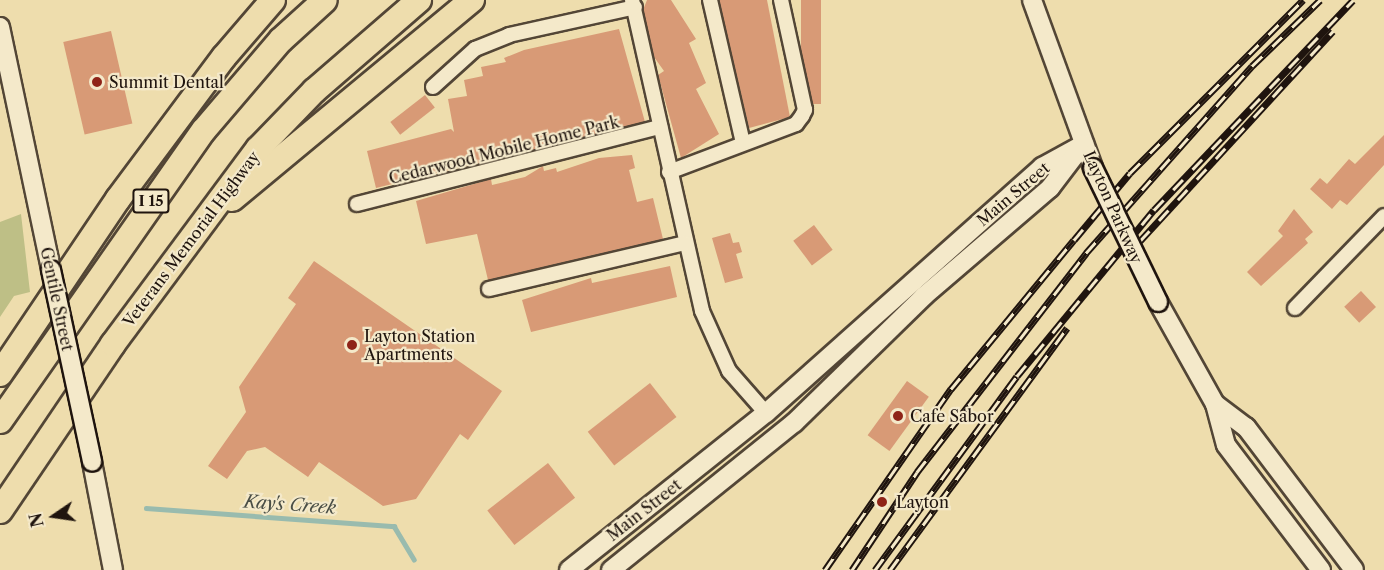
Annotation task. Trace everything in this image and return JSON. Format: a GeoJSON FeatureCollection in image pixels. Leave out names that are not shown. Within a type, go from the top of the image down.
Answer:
{"type":"FeatureCollection","features":[{"type":"Feature","properties":{"kind":"highway"},"geometry":{"type":"LineString","coordinates":[[0,374],[118,199],[224,57],[273,0]]}},
{"type":"Feature","properties":{"kind":"highway","name":"I 15"},"geometry":{"type":"LineString","coordinates":[[0,421],[204,130],[281,40],[325,0]]}},
{"type":"Feature","properties":{"kind":"highway","name":"Veterans Memorial Highway"},"geometry":{"type":"LineString","coordinates":[[0,511],[113,344],[258,149],[314,91],[419,0]]}},
{"type":"Feature","properties":{"kind":"highway"},"geometry":{"type":"LineString","coordinates":[[201,226],[472,0]]}},
{"type":"Feature","properties":{"kind":"main road","name":"Layton Parkway"},"geometry":{"type":"LineString","coordinates":[[1032,0],[1093,168],[1158,302],[1215,404],[1226,445],[1321,570]]}},
{"type":"Feature","properties":{"kind":"main road","name":"Gentile Street"},"geometry":{"type":"LineString","coordinates":[[0,27],[113,570]]}},
{"type":"Feature","properties":{"kind":"main road","name":"Main Street"},"geometry":{"type":"LineString","coordinates":[[569,570],[766,413],[1042,167],[1084,144]]}},
{"type":"Feature","properties":{"kind":"main road","name":"Main Street"},"geometry":{"type":"LineString","coordinates":[[611,570],[794,423],[924,296],[1050,188],[1084,144]]}},
{"type":"Feature","properties":{"kind":"main road","name":"Layton Parkway"},"geometry":{"type":"LineString","coordinates":[[1215,404],[1246,427],[1354,570]]}},
{"type":"Feature","properties":{"kind":"street"},"geometry":{"type":"LineString","coordinates":[[710,0],[743,143]]}},
{"type":"Feature","properties":{"kind":"street"},"geometry":{"type":"LineString","coordinates":[[669,172],[796,124],[805,110],[781,0]]}},
{"type":"Feature","properties":{"kind":"street"},"geometry":{"type":"LineString","coordinates":[[433,87],[475,49],[509,35],[634,4],[669,172],[686,243],[716,347],[729,371],[766,413]]}},
{"type":"Feature","properties":{"kind":"street","name":"Cedarwood Mobile Home Park"},"geometry":{"type":"LineString","coordinates":[[357,204],[660,127]]}},
{"type":"Feature","properties":{"kind":"street"},"geometry":{"type":"LineString","coordinates":[[1295,308],[1384,216]]}},
{"type":"Feature","properties":{"kind":"street"},"geometry":{"type":"LineString","coordinates":[[489,289],[686,243]]}},
{"type":"Feature","properties":{"kind":"green space"},"geometry":{"type":"Polygon","coordinates":[[[21,214],[30,292],[14,296],[0,317],[0,222],[21,214]]]}},
{"type":"Feature","properties":{"kind":"building"},"geometry":{"type":"Polygon","coordinates":[[[647,0],[671,0],[696,39],[689,43],[706,83],[696,89],[719,134],[681,158],[658,75],[664,71],[654,57],[643,10],[647,0]]]}},
{"type":"Feature","properties":{"kind":"building"},"geometry":{"type":"Polygon","coordinates":[[[719,0],[767,0],[790,117],[749,128],[719,0]]]}},
{"type":"Feature","properties":{"kind":"building"},"geometry":{"type":"Polygon","coordinates":[[[801,0],[821,0],[821,104],[801,104],[801,0]]]}},
{"type":"Feature","properties":{"kind":"building"},"geometry":{"type":"Polygon","coordinates":[[[619,29],[645,122],[376,188],[367,151],[451,129],[454,132],[448,99],[467,96],[464,80],[483,76],[481,67],[506,62],[504,58],[524,50],[619,29]]]}},
{"type":"Feature","properties":{"kind":"building","name":"Summit Dental"},"geometry":{"type":"Polygon","coordinates":[[[111,31],[132,124],[85,135],[63,42],[111,31]]]}},
{"type":"Feature","properties":{"kind":"building"},"geometry":{"type":"Polygon","coordinates":[[[425,95],[435,108],[400,135],[390,122],[425,95]]]}},
{"type":"Feature","properties":{"kind":"building"},"geometry":{"type":"Polygon","coordinates":[[[1384,135],[1384,165],[1347,205],[1340,200],[1332,209],[1310,189],[1320,178],[1327,184],[1349,159],[1355,164],[1384,135]]]}},
{"type":"Feature","properties":{"kind":"building"},"geometry":{"type":"Polygon","coordinates":[[[632,155],[635,168],[629,170],[637,202],[653,198],[663,239],[488,280],[477,234],[426,244],[416,201],[491,179],[492,185],[525,177],[543,166],[544,171],[556,168],[557,172],[599,158],[632,155]]]}},
{"type":"Feature","properties":{"kind":"building"},"geometry":{"type":"Polygon","coordinates":[[[1294,209],[1313,232],[1305,239],[1308,243],[1261,286],[1247,272],[1283,236],[1278,231],[1294,209]]]}},
{"type":"Feature","properties":{"kind":"building"},"geometry":{"type":"Polygon","coordinates":[[[814,225],[833,250],[812,265],[793,241],[814,225]]]}},
{"type":"Feature","properties":{"kind":"building"},"geometry":{"type":"Polygon","coordinates":[[[730,233],[733,243],[739,242],[742,252],[736,254],[743,278],[725,283],[712,238],[730,233]]]}},
{"type":"Feature","properties":{"kind":"building","name":"Layton Station Apartments"},"geometry":{"type":"Polygon","coordinates":[[[314,261],[502,391],[468,440],[460,434],[416,499],[383,506],[319,462],[308,477],[265,447],[247,451],[227,479],[208,466],[246,412],[239,387],[296,304],[288,298],[314,261]]]}},
{"type":"Feature","properties":{"kind":"building"},"geometry":{"type":"Polygon","coordinates":[[[670,266],[677,297],[531,332],[522,300],[591,278],[592,283],[670,266]]]}},
{"type":"Feature","properties":{"kind":"building"},"geometry":{"type":"Polygon","coordinates":[[[1361,291],[1376,307],[1359,323],[1344,307],[1361,291]]]}},
{"type":"Feature","properties":{"kind":"building","name":"Cafe Sabor"},"geometry":{"type":"Polygon","coordinates":[[[907,381],[929,397],[889,451],[868,435],[907,381]]]}},
{"type":"Feature","properties":{"kind":"building"},"geometry":{"type":"Polygon","coordinates":[[[650,383],[676,417],[614,466],[588,432],[650,383]]]}},
{"type":"Feature","properties":{"kind":"building"},"geometry":{"type":"Polygon","coordinates":[[[548,463],[575,498],[514,545],[487,510],[548,463]]]}},
{"type":"Feature","properties":{"kind":"waterway","name":"Kay's Creek"},"geometry":{"type":"LineString","coordinates":[[146,508],[394,526],[414,559]]}},
{"type":"Feature","properties":{"kind":"railway"},"geometry":{"type":"LineString","coordinates":[[825,570],[951,389],[1130,173],[1303,0]]}},
{"type":"Feature","properties":{"kind":"railway"},"geometry":{"type":"LineString","coordinates":[[852,570],[917,472],[1086,253],[1252,66],[1320,0]]}},
{"type":"Feature","properties":{"kind":"railway"},"geometry":{"type":"LineString","coordinates":[[875,570],[1017,376],[1154,210],[1353,0]]}},
{"type":"Feature","properties":{"kind":"railway"},"geometry":{"type":"LineString","coordinates":[[1140,241],[1333,31]]}},
{"type":"Feature","properties":{"kind":"railway"},"geometry":{"type":"LineString","coordinates":[[890,570],[1067,328]]}},
{"type":"Feature","properties":{"kind":"place","name":"Summit Dental"},"geometry":{"type":"Point","coordinates":[97,82]}},
{"type":"Feature","properties":{"kind":"place","name":"Layton Station Apartments"},"geometry":{"type":"Point","coordinates":[352,345]}},
{"type":"Feature","properties":{"kind":"place","name":"Cafe Sabor"},"geometry":{"type":"Point","coordinates":[898,416]}},
{"type":"Feature","properties":{"kind":"place","name":"Layton"},"geometry":{"type":"Point","coordinates":[882,502]}}]}
